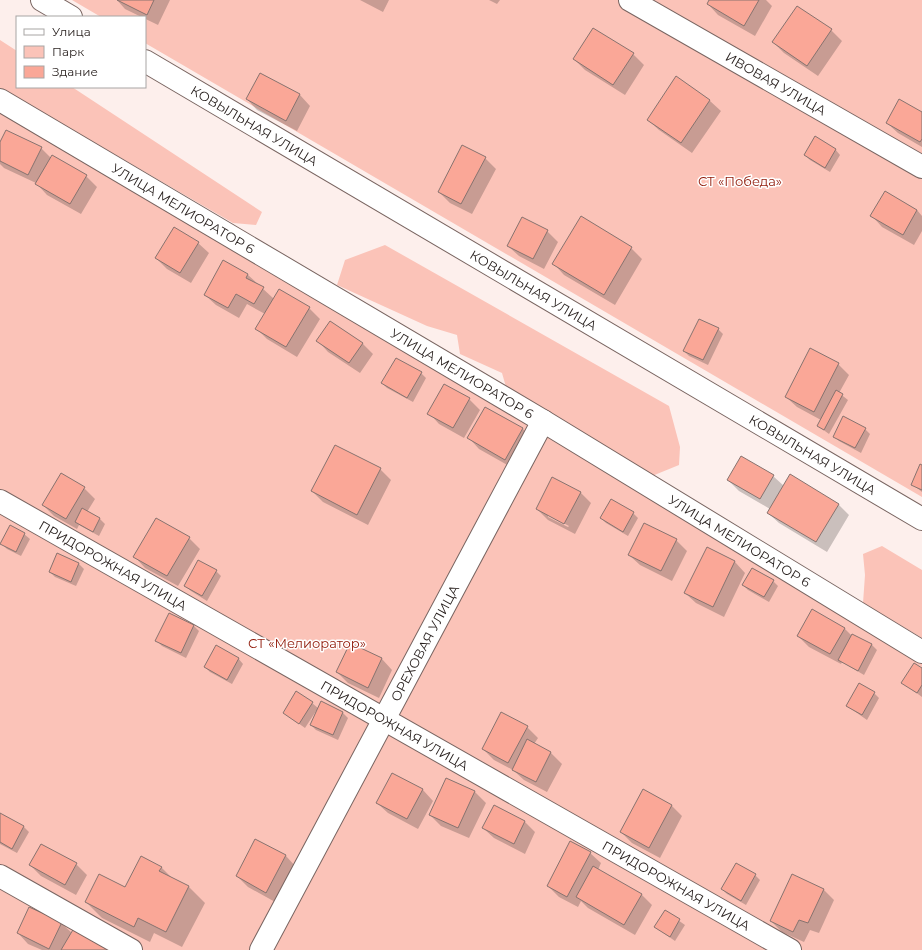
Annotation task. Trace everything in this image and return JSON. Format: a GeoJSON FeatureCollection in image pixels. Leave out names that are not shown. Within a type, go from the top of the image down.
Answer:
{"type":"FeatureCollection","features":[{"type":"Feature","properties":{"kind":"street"},"geometry":{"type":"LineString","coordinates":[[42,0],[69,16]]}},
{"type":"Feature","properties":{"kind":"street","name":"ИВОВАЯ УЛИЦА"},"geometry":{"type":"LineString","coordinates":[[630,0],[922,167]]}},
{"type":"Feature","properties":{"kind":"street","name":"КОВЫЛЬНАЯ УЛИЦА"},"geometry":{"type":"LineString","coordinates":[[146,62],[922,519]]}},
{"type":"Feature","properties":{"kind":"street","name":"УЛИЦА МЕЛИОРАТОР 6"},"geometry":{"type":"LineString","coordinates":[[0,100],[543,420],[922,652]]}},
{"type":"Feature","properties":{"kind":"street","name":"ОРЕХОВАЯ УЛИЦА"},"geometry":{"type":"LineString","coordinates":[[261,950],[543,420]]}},
{"type":"Feature","properties":{"kind":"street","name":"ПРИДОРОЖНАЯ УЛИЦА"},"geometry":{"type":"LineString","coordinates":[[0,501],[790,950]]}},
{"type":"Feature","properties":{"kind":"street"},"geometry":{"type":"LineString","coordinates":[[0,876],[131,950]]}},
{"type":"Feature","properties":{"kind":"green space","name":"СТ «Победа»"},"geometry":{"type":"Polygon","coordinates":[[[72,0],[922,0],[922,497],[146,44],[146,16],[99,16],[72,0]]]}},
{"type":"Feature","properties":{"kind":"green space"},"geometry":{"type":"Polygon","coordinates":[[[0,40],[16,50],[16,88],[74,88],[262,212],[256,225],[233,223],[0,88],[0,40]]]}},
{"type":"Feature","properties":{"kind":"green space","name":"СТ «Мелиоратор»"},"geometry":{"type":"Polygon","coordinates":[[[0,107],[922,658],[922,950],[0,950],[0,107]]]}},
{"type":"Feature","properties":{"kind":"green space"},"geometry":{"type":"Polygon","coordinates":[[[385,245],[669,406],[680,447],[679,465],[652,476],[506,387],[502,373],[460,354],[457,335],[427,326],[337,285],[345,260],[385,245]]]}},
{"type":"Feature","properties":{"kind":"green space"},"geometry":{"type":"Polygon","coordinates":[[[882,546],[922,570],[922,638],[863,603],[865,575],[863,554],[882,546]]]}},
{"type":"Feature","properties":{"kind":"building"},"geometry":{"type":"Polygon","coordinates":[[[117,0],[154,0],[147,15],[117,0]]]}},
{"type":"Feature","properties":{"kind":"building"},"geometry":{"type":"Polygon","coordinates":[[[709,0],[759,0],[744,26],[707,4],[709,0]]]}},
{"type":"Feature","properties":{"kind":"building"},"geometry":{"type":"Polygon","coordinates":[[[797,6],[832,29],[807,66],[772,42],[797,6]]]}},
{"type":"Feature","properties":{"kind":"building"},"geometry":{"type":"Polygon","coordinates":[[[593,28],[634,53],[613,85],[573,59],[593,28]]]}},
{"type":"Feature","properties":{"kind":"building"},"geometry":{"type":"Polygon","coordinates":[[[260,73],[300,94],[286,121],[246,99],[260,73]]]}},
{"type":"Feature","properties":{"kind":"building"},"geometry":{"type":"Polygon","coordinates":[[[676,76],[710,100],[681,143],[647,120],[676,76]]]}},
{"type":"Feature","properties":{"kind":"building"},"geometry":{"type":"Polygon","coordinates":[[[899,99],[922,112],[922,139],[920,142],[886,123],[899,99]]]}},
{"type":"Feature","properties":{"kind":"building"},"geometry":{"type":"Polygon","coordinates":[[[6,130],[42,147],[28,175],[0,161],[0,142],[6,130]]]}},
{"type":"Feature","properties":{"kind":"building"},"geometry":{"type":"Polygon","coordinates":[[[815,136],[836,149],[825,168],[804,155],[815,136]]]}},
{"type":"Feature","properties":{"kind":"building"},"geometry":{"type":"Polygon","coordinates":[[[462,145],[486,157],[461,204],[438,192],[462,145]]]}},
{"type":"Feature","properties":{"kind":"building"},"geometry":{"type":"Polygon","coordinates":[[[52,155],[87,175],[70,204],[35,184],[52,155]]]}},
{"type":"Feature","properties":{"kind":"building"},"geometry":{"type":"Polygon","coordinates":[[[885,191],[917,210],[903,235],[870,216],[885,191]]]}},
{"type":"Feature","properties":{"kind":"building"},"geometry":{"type":"Polygon","coordinates":[[[581,216],[632,247],[604,295],[552,264],[581,216]]]}},
{"type":"Feature","properties":{"kind":"building"},"geometry":{"type":"Polygon","coordinates":[[[522,217],[548,230],[533,259],[507,246],[522,217]]]}},
{"type":"Feature","properties":{"kind":"building"},"geometry":{"type":"Polygon","coordinates":[[[174,227],[199,242],[180,273],[155,258],[174,227]]]}},
{"type":"Feature","properties":{"kind":"building"},"geometry":{"type":"Polygon","coordinates":[[[223,260],[248,274],[246,278],[264,287],[254,304],[236,294],[228,308],[204,295],[223,260]]]}},
{"type":"Feature","properties":{"kind":"building"},"geometry":{"type":"Polygon","coordinates":[[[279,289],[310,307],[286,347],[255,329],[279,289]]]}},
{"type":"Feature","properties":{"kind":"building"},"geometry":{"type":"Polygon","coordinates":[[[699,319],[719,328],[703,360],[683,351],[699,319]]]}},
{"type":"Feature","properties":{"kind":"building"},"geometry":{"type":"Polygon","coordinates":[[[330,321],[363,343],[349,363],[316,341],[330,321]]]}},
{"type":"Feature","properties":{"kind":"building"},"geometry":{"type":"Polygon","coordinates":[[[810,348],[839,363],[814,412],[785,397],[810,348]]]}},
{"type":"Feature","properties":{"kind":"building"},"geometry":{"type":"Polygon","coordinates":[[[396,358],[422,372],[407,398],[381,383],[396,358]]]}},
{"type":"Feature","properties":{"kind":"building"},"geometry":{"type":"Polygon","coordinates":[[[444,384],[470,398],[453,428],[427,414],[444,384]]]}},
{"type":"Feature","properties":{"kind":"building"},"geometry":{"type":"Polygon","coordinates":[[[836,390],[843,394],[824,430],[817,426],[836,390]]]}},
{"type":"Feature","properties":{"kind":"building"},"geometry":{"type":"Polygon","coordinates":[[[485,407],[523,428],[505,460],[467,438],[485,407]]]}},
{"type":"Feature","properties":{"kind":"building"},"geometry":{"type":"Polygon","coordinates":[[[843,416],[866,428],[855,448],[833,437],[843,416]]]}},
{"type":"Feature","properties":{"kind":"building"},"geometry":{"type":"Polygon","coordinates":[[[335,445],[381,468],[357,515],[311,491],[335,445]]]}},
{"type":"Feature","properties":{"kind":"building"},"geometry":{"type":"Polygon","coordinates":[[[741,456],[774,475],[760,499],[727,480],[741,456]]]}},
{"type":"Feature","properties":{"kind":"building"},"geometry":{"type":"Polygon","coordinates":[[[920,464],[922,465],[922,490],[911,485],[920,464]]]}},
{"type":"Feature","properties":{"kind":"building"},"geometry":{"type":"Polygon","coordinates":[[[61,473],[85,487],[66,519],[42,505],[61,473]]]}},
{"type":"Feature","properties":{"kind":"building"},"geometry":{"type":"Polygon","coordinates":[[[790,474],[839,504],[816,542],[767,513],[790,474]]]}},
{"type":"Feature","properties":{"kind":"building"},"geometry":{"type":"Polygon","coordinates":[[[552,477],[581,492],[564,524],[536,509],[552,477]]]}},
{"type":"Feature","properties":{"kind":"building"},"geometry":{"type":"Polygon","coordinates":[[[611,499],[634,512],[623,532],[600,518],[611,499]]]}},
{"type":"Feature","properties":{"kind":"building"},"geometry":{"type":"Polygon","coordinates":[[[82,508],[100,518],[93,532],[75,522],[82,508]]]}},
{"type":"Feature","properties":{"kind":"building"},"geometry":{"type":"Polygon","coordinates":[[[156,518],[190,537],[167,576],[133,557],[156,518]]]}},
{"type":"Feature","properties":{"kind":"building"},"geometry":{"type":"Polygon","coordinates":[[[644,523],[677,539],[661,571],[628,555],[644,523]]]}},
{"type":"Feature","properties":{"kind":"building"},"geometry":{"type":"Polygon","coordinates":[[[10,525],[25,533],[16,552],[0,544],[10,525]]]}},
{"type":"Feature","properties":{"kind":"building"},"geometry":{"type":"Polygon","coordinates":[[[707,547],[735,561],[713,607],[684,593],[707,547]]]}},
{"type":"Feature","properties":{"kind":"building"},"geometry":{"type":"Polygon","coordinates":[[[57,553],[79,563],[71,582],[49,572],[57,553]]]}},
{"type":"Feature","properties":{"kind":"building"},"geometry":{"type":"Polygon","coordinates":[[[198,560],[217,570],[202,596],[184,586],[198,560]]]}},
{"type":"Feature","properties":{"kind":"building"},"geometry":{"type":"Polygon","coordinates":[[[752,568],[774,580],[764,597],[742,585],[752,568]]]}},
{"type":"Feature","properties":{"kind":"building"},"geometry":{"type":"Polygon","coordinates":[[[812,609],[845,628],[830,654],[797,636],[812,609]]]}},
{"type":"Feature","properties":{"kind":"building"},"geometry":{"type":"Polygon","coordinates":[[[169,613],[194,625],[181,653],[155,641],[169,613]]]}},
{"type":"Feature","properties":{"kind":"building"},"geometry":{"type":"Polygon","coordinates":[[[852,634],[872,644],[858,671],[838,660],[852,634]]]}},
{"type":"Feature","properties":{"kind":"building"},"geometry":{"type":"Polygon","coordinates":[[[350,643],[382,658],[368,688],[336,672],[350,643]]]}},
{"type":"Feature","properties":{"kind":"building"},"geometry":{"type":"Polygon","coordinates":[[[216,645],[239,658],[227,680],[204,667],[216,645]]]}},
{"type":"Feature","properties":{"kind":"building"},"geometry":{"type":"Polygon","coordinates":[[[914,663],[922,668],[922,685],[917,693],[901,683],[914,663]]]}},
{"type":"Feature","properties":{"kind":"building"},"geometry":{"type":"Polygon","coordinates":[[[859,683],[875,692],[862,715],[846,706],[859,683]]]}},
{"type":"Feature","properties":{"kind":"building"},"geometry":{"type":"Polygon","coordinates":[[[296,691],[313,702],[299,724],[283,713],[296,691]]]}},
{"type":"Feature","properties":{"kind":"building"},"geometry":{"type":"Polygon","coordinates":[[[321,701],[343,712],[333,735],[310,725],[321,701]]]}},
{"type":"Feature","properties":{"kind":"building"},"geometry":{"type":"Polygon","coordinates":[[[501,712],[528,726],[508,763],[482,749],[501,712]]]}},
{"type":"Feature","properties":{"kind":"building"},"geometry":{"type":"Polygon","coordinates":[[[527,739],[551,752],[536,782],[512,770],[527,739]]]}},
{"type":"Feature","properties":{"kind":"building"},"geometry":{"type":"Polygon","coordinates":[[[392,773],[423,789],[407,819],[376,803],[392,773]]]}},
{"type":"Feature","properties":{"kind":"building"},"geometry":{"type":"Polygon","coordinates":[[[446,778],[475,791],[458,828],[429,815],[446,778]]]}},
{"type":"Feature","properties":{"kind":"building"},"geometry":{"type":"Polygon","coordinates":[[[643,789],[672,805],[649,848],[620,832],[643,789]]]}},
{"type":"Feature","properties":{"kind":"building"},"geometry":{"type":"Polygon","coordinates":[[[494,805],[525,821],[514,844],[482,828],[494,805]]]}},
{"type":"Feature","properties":{"kind":"building"},"geometry":{"type":"Polygon","coordinates":[[[0,813],[24,826],[12,849],[0,842],[0,813]]]}},
{"type":"Feature","properties":{"kind":"building"},"geometry":{"type":"Polygon","coordinates":[[[255,839],[286,855],[266,893],[236,876],[255,839]]]}},
{"type":"Feature","properties":{"kind":"building"},"geometry":{"type":"Polygon","coordinates":[[[570,841],[591,852],[567,897],[547,886],[570,841]]]}},
{"type":"Feature","properties":{"kind":"building"},"geometry":{"type":"Polygon","coordinates":[[[41,844],[77,863],[65,885],[29,865],[41,844]]]}},
{"type":"Feature","properties":{"kind":"building"},"geometry":{"type":"Polygon","coordinates":[[[141,856],[162,867],[159,871],[189,886],[166,932],[138,918],[134,927],[85,902],[99,874],[125,887],[141,856]]]}},
{"type":"Feature","properties":{"kind":"building"},"geometry":{"type":"Polygon","coordinates":[[[736,863],[756,874],[741,901],[721,889],[736,863]]]}},
{"type":"Feature","properties":{"kind":"building"},"geometry":{"type":"Polygon","coordinates":[[[593,866],[642,894],[624,925],[576,897],[593,866]]]}},
{"type":"Feature","properties":{"kind":"building"},"geometry":{"type":"Polygon","coordinates":[[[792,874],[824,889],[808,923],[799,920],[793,932],[770,921],[792,874]]]}},
{"type":"Feature","properties":{"kind":"building"},"geometry":{"type":"Polygon","coordinates":[[[29,907],[62,922],[49,949],[17,933],[29,907]]]}},
{"type":"Feature","properties":{"kind":"building"},"geometry":{"type":"Polygon","coordinates":[[[665,910],[680,919],[670,937],[654,927],[665,910]]]}},
{"type":"Feature","properties":{"kind":"building"},"geometry":{"type":"Polygon","coordinates":[[[74,928],[112,950],[61,950],[74,928]]]}}]}
